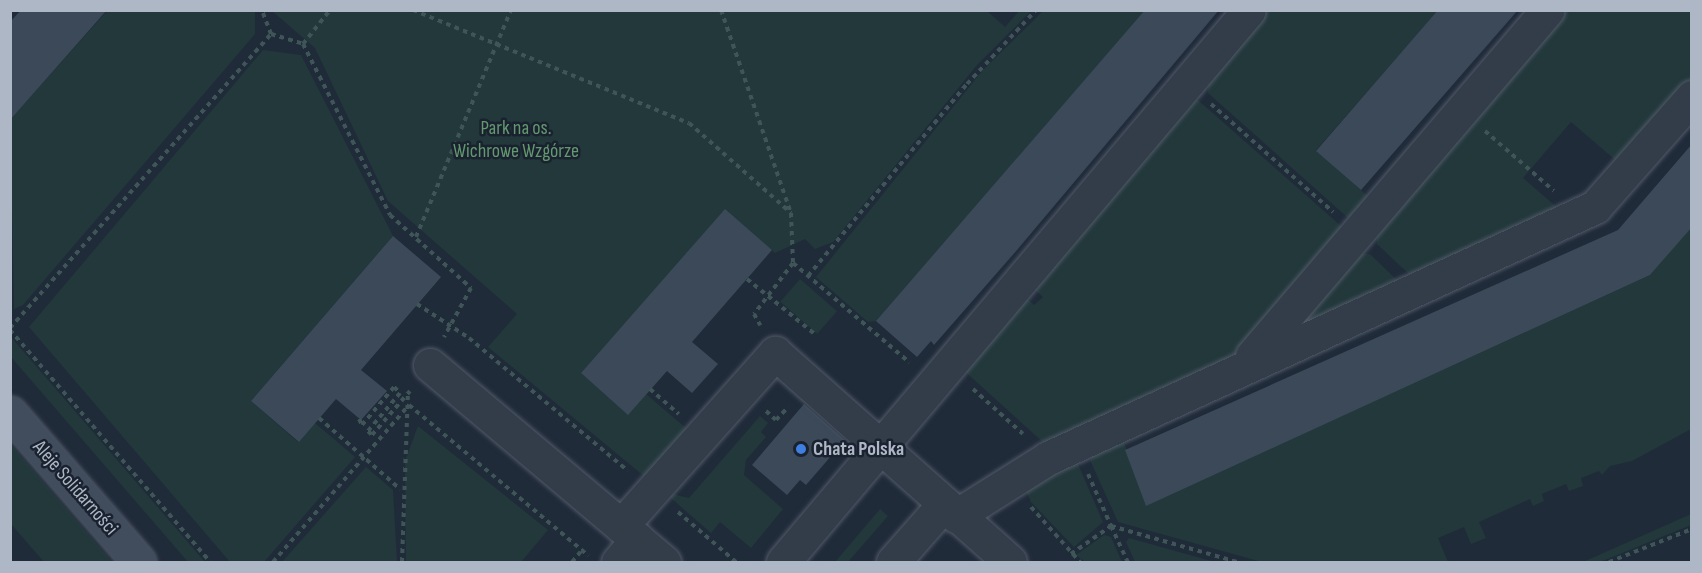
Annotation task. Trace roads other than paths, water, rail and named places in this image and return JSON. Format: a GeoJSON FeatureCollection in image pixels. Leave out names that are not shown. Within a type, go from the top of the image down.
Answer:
{"type":"FeatureCollection","features":[{"type":"Feature","properties":{"kind":"street"},"geometry":{"type":"LineString","coordinates":[[783,562],[1249,10]]}},
{"type":"Feature","properties":{"kind":"street"},"geometry":{"type":"LineString","coordinates":[[1245,365],[1548,10]]}},
{"type":"Feature","properties":{"kind":"street"},"geometry":{"type":"LineString","coordinates":[[893,562],[950,510],[1062,452],[1245,365],[1595,207],[1692,97]]}},
{"type":"Feature","properties":{"kind":"street"},"geometry":{"type":"LineString","coordinates":[[625,542],[651,490],[699,432],[775,353],[1010,562]]}},
{"type":"Feature","properties":{"kind":"street"},"geometry":{"type":"LineString","coordinates":[[430,365],[625,542],[664,562]]}},
{"type":"Feature","properties":{"kind":"street","name":"Aleje Solidarności"},"geometry":{"type":"LineString","coordinates":[[10,413],[139,562]]}},
{"type":"Feature","properties":{"kind":"place","name":"Chata Polska"},"geometry":{"type":"Point","coordinates":[801,449]}},
{"type":"Feature","properties":{"kind":"park label","name":"Park na os. Wichrowe Wzgórze"},"geometry":{"type":"Point","coordinates":[516,140]}}]}
